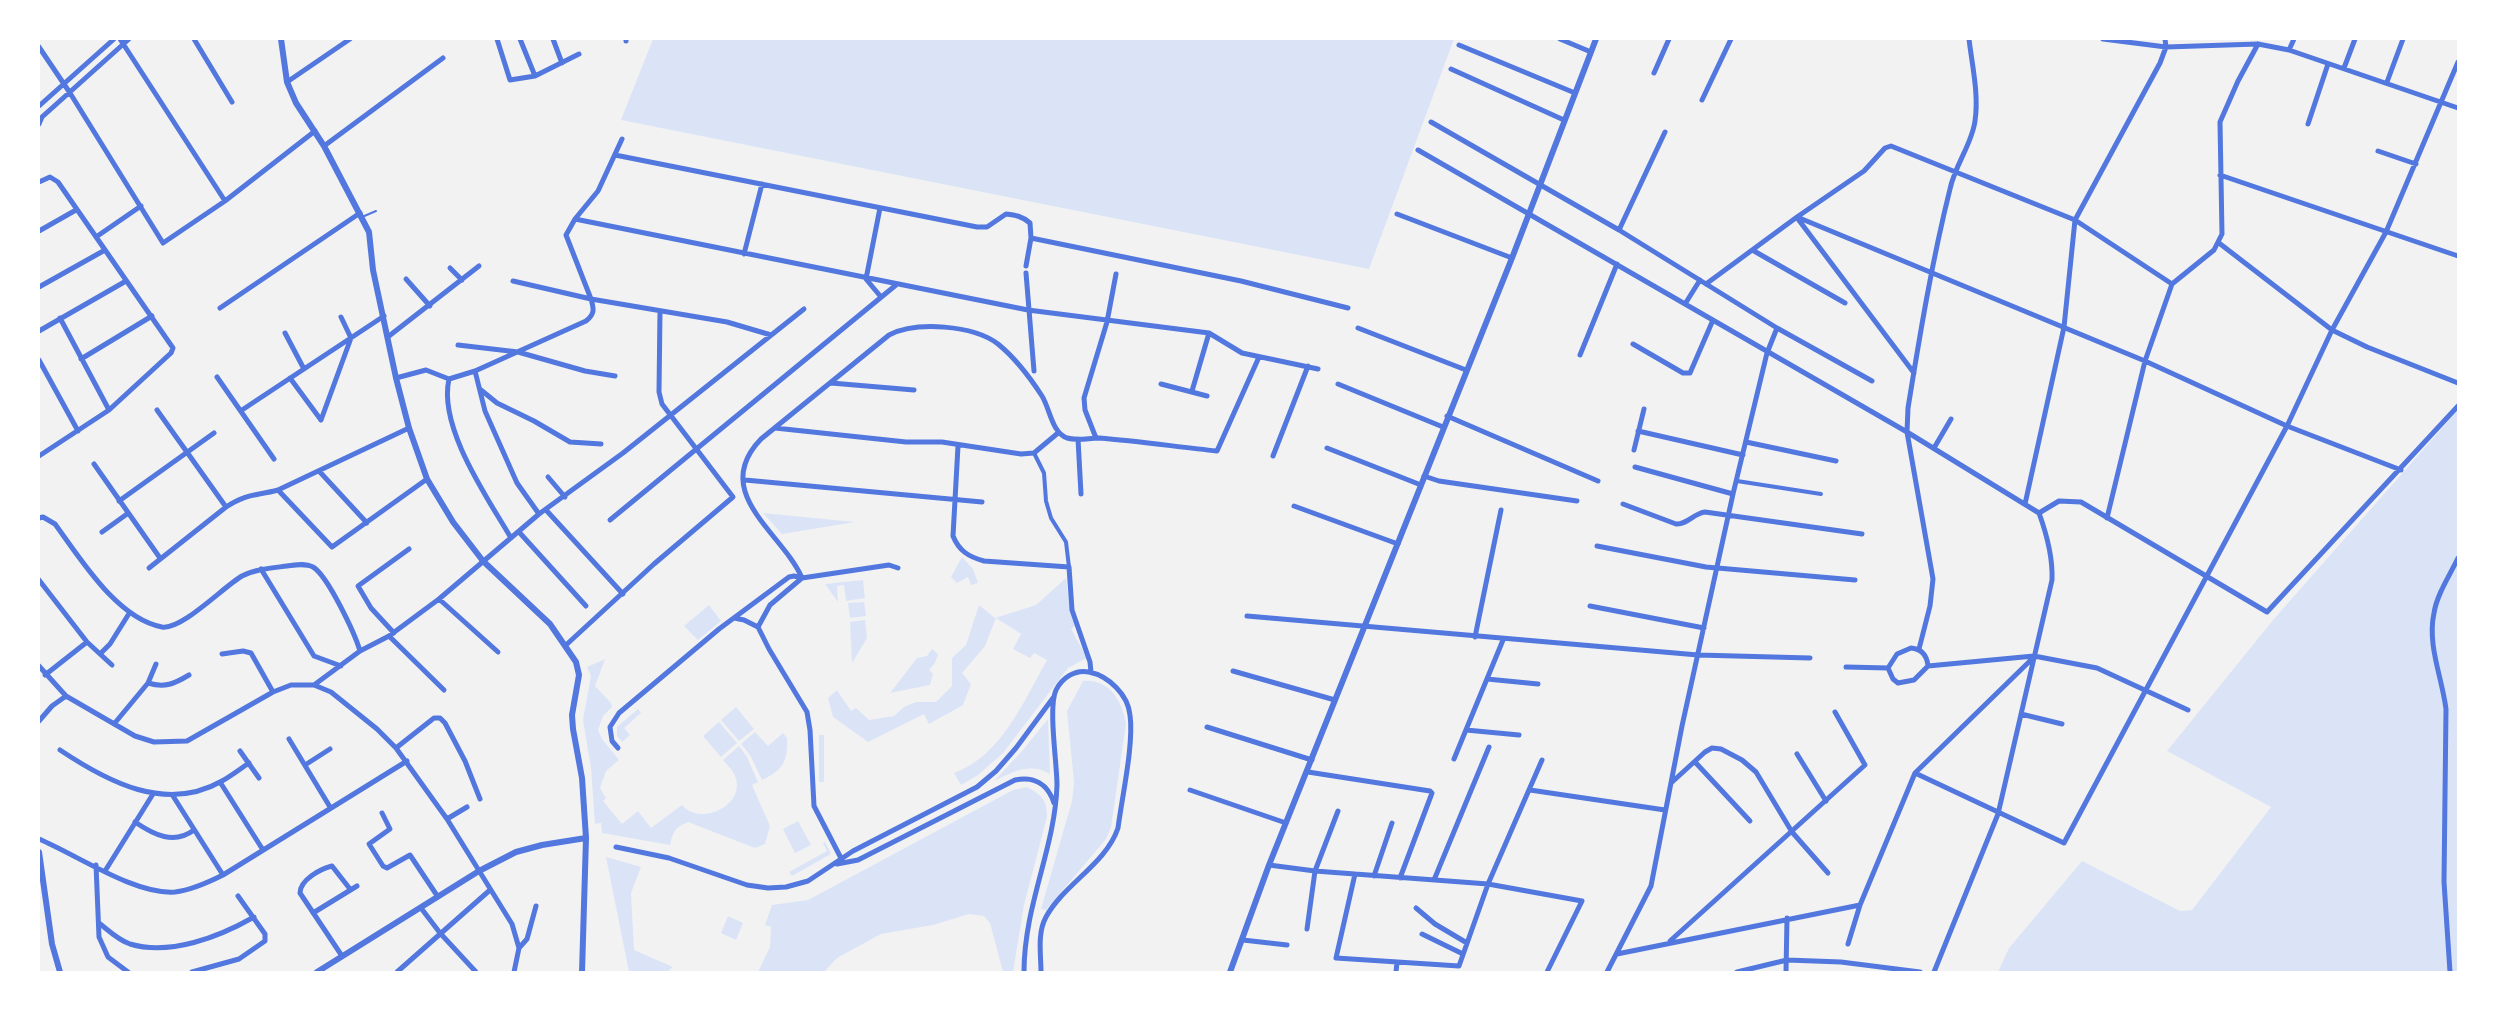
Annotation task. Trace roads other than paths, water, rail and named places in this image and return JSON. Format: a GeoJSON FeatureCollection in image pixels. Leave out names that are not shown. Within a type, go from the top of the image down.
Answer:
{"type":"FeatureCollection","features":[{"type":"Feature","properties":{"kind":"street"},"geometry":{"type":"LineString","coordinates":[[39,106],[114,39]]}},
{"type":"Feature","properties":{"kind":"street"},"geometry":{"type":"LineString","coordinates":[[194,39],[232,102]]}},
{"type":"Feature","properties":{"kind":"street"},"geometry":{"type":"LineString","coordinates":[[281,39],[287,82],[296,103],[324,146],[361,215],[372,245],[373,270],[389,336],[396,378],[409,428],[427,479],[453,522],[483,561],[550,624],[576,662],[579,675],[572,715],[582,778],[586,838],[582,972]]}},
{"type":"Feature","properties":{"kind":"street"},"geometry":{"type":"LineString","coordinates":[[287,82],[350,39]]}},
{"type":"Feature","properties":{"kind":"street"},"geometry":{"type":"LineString","coordinates":[[497,39],[510,80],[535,76],[579,54]]}},
{"type":"Feature","properties":{"kind":"street"},"geometry":{"type":"LineString","coordinates":[[520,39],[535,76]]}},
{"type":"Feature","properties":{"kind":"street"},"geometry":{"type":"LineString","coordinates":[[553,39],[562,63]]}},
{"type":"Feature","properties":{"kind":"street"},"geometry":{"type":"LineString","coordinates":[[1560,39],[1591,52]]}},
{"type":"Feature","properties":{"kind":"street"},"geometry":{"type":"LineString","coordinates":[[1230,972],[1269,865],[1512,258],[1596,39]]}},
{"type":"Feature","properties":{"kind":"street"},"geometry":{"type":"LineString","coordinates":[[1654,73],[1669,39]]}},
{"type":"Feature","properties":{"kind":"street"},"geometry":{"type":"LineString","coordinates":[[1702,100],[1731,39]]}},
{"type":"Feature","properties":{"kind":"street"},"geometry":{"type":"LineString","coordinates":[[1919,649],[1930,606],[1933,579],[1907,432],[1931,273],[1954,172],[1969,141],[1975,121],[1975,95],[1969,39]]}},
{"type":"Feature","properties":{"kind":"street"},"geometry":{"type":"LineString","coordinates":[[2103,39],[2166,47],[2254,42],[2289,50],[2458,108]]}},
{"type":"Feature","properties":{"kind":"street"},"geometry":{"type":"LineString","coordinates":[[2025,504],[2064,327],[2075,220],[2160,63],[2166,47],[2165,39]]}},
{"type":"Feature","properties":{"kind":"street"},"geometry":{"type":"LineString","coordinates":[[2289,50],[2294,39]]}},
{"type":"Feature","properties":{"kind":"street"},"geometry":{"type":"LineString","coordinates":[[2344,68],[2355,39]]}},
{"type":"Feature","properties":{"kind":"street"},"geometry":{"type":"LineString","coordinates":[[2387,82],[2403,39]]}},
{"type":"Feature","properties":{"kind":"street"},"geometry":{"type":"LineString","coordinates":[[39,124],[41,114],[70,93],[124,41],[225,201]]}},
{"type":"Feature","properties":{"kind":"street"},"geometry":{"type":"LineString","coordinates":[[2107,518],[2145,361],[2172,284],[2207,257],[2219,243],[2222,226],[2220,122],[2254,42]]}},
{"type":"Feature","properties":{"kind":"street"},"geometry":{"type":"LineString","coordinates":[[1458,45],[1575,93]]}},
{"type":"Feature","properties":{"kind":"street"},"geometry":{"type":"LineString","coordinates":[[39,47],[163,243],[225,201],[315,131]]}},
{"type":"Feature","properties":{"kind":"street"},"geometry":{"type":"LineString","coordinates":[[324,146],[443,58]]}},
{"type":"Feature","properties":{"kind":"street"},"geometry":{"type":"LineString","coordinates":[[1915,773],[1998,814],[2064,843],[2287,426],[2332,330],[2386,232],[2458,62]]}},
{"type":"Feature","properties":{"kind":"street"},"geometry":{"type":"LineString","coordinates":[[2308,124],[2328,64]]}},
{"type":"Feature","properties":{"kind":"street"},"geometry":{"type":"LineString","coordinates":[[1451,69],[1564,120]]}},
{"type":"Feature","properties":{"kind":"street"},"geometry":{"type":"LineString","coordinates":[[1431,122],[1619,230],[1777,328],[1872,381]]}},
{"type":"Feature","properties":{"kind":"street"},"geometry":{"type":"LineString","coordinates":[[1619,230],[1665,132]]}},
{"type":"Feature","properties":{"kind":"street"},"geometry":{"type":"LineString","coordinates":[[396,378],[426,370],[448,378],[475,371],[586,321],[592,316],[594,310],[591,299],[566,235],[575,219],[598,191],[622,139]]}},
{"type":"Feature","properties":{"kind":"street"},"geometry":{"type":"LineString","coordinates":[[1706,284],[1864,171],[1885,148],[1891,146],[2075,220],[2172,284]]}},
{"type":"Feature","properties":{"kind":"street"},"geometry":{"type":"LineString","coordinates":[[1418,150],[1907,432],[2039,513],[2053,565],[2052,580],[1998,814],[1934,972]]}},
{"type":"Feature","properties":{"kind":"street"},"geometry":{"type":"LineString","coordinates":[[2378,151],[2416,164]]}},
{"type":"Feature","properties":{"kind":"street"},"geometry":{"type":"LineString","coordinates":[[615,155],[976,227],[987,227],[1005,214],[1024,217],[1030,223],[1031,238],[1026,269],[1034,371]]}},
{"type":"Feature","properties":{"kind":"street"},"geometry":{"type":"LineString","coordinates":[[2220,175],[2458,256]]}},
{"type":"Feature","properties":{"kind":"street"},"geometry":{"type":"LineString","coordinates":[[39,182],[50,177],[58,182],[173,348],[171,353],[109,410],[39,456]]}},
{"type":"Feature","properties":{"kind":"street"},"geometry":{"type":"LineString","coordinates":[[744,254],[762,184]]}},
{"type":"Feature","properties":{"kind":"street"},"geometry":{"type":"LineString","coordinates":[[96,237],[141,206]]}},
{"type":"Feature","properties":{"kind":"street"},"geometry":{"type":"LineString","coordinates":[[866,279],[880,208]]}},
{"type":"Feature","properties":{"kind":"street"},"geometry":{"type":"LineString","coordinates":[[39,231],[76,210]]}},
{"type":"Feature","properties":{"kind":"street"},"geometry":{"type":"LineString","coordinates":[[1397,214],[1512,258]]}},
{"type":"Feature","properties":{"kind":"street"},"geometry":{"type":"LineString","coordinates":[[220,308],[361,215]]}},
{"type":"Feature","properties":{"kind":"street"},"geometry":{"type":"LineString","coordinates":[[1797,217],[2145,361],[2287,426],[2401,470]]}},
{"type":"Feature","properties":{"kind":"street"},"geometry":{"type":"LineString","coordinates":[[1797,217],[1914,374]]}},
{"type":"Feature","properties":{"kind":"street"},"geometry":{"type":"LineString","coordinates":[[575,219],[1028,310],[1107,322],[1209,333],[1224,340],[1233,349],[1259,357],[1318,369]]}},
{"type":"Feature","properties":{"kind":"street"},"geometry":{"type":"LineString","coordinates":[[1031,238],[1241,281],[1348,308]]}},
{"type":"Feature","properties":{"kind":"street"},"geometry":{"type":"LineString","coordinates":[[2219,243],[2332,330],[2367,347],[2458,383]]}},
{"type":"Feature","properties":{"kind":"street"},"geometry":{"type":"LineString","coordinates":[[39,287],[105,250]]}},
{"type":"Feature","properties":{"kind":"street"},"geometry":{"type":"LineString","coordinates":[[1754,251],[1845,303]]}},
{"type":"Feature","properties":{"kind":"street"},"geometry":{"type":"LineString","coordinates":[[1580,355],[1617,264]]}},
{"type":"Feature","properties":{"kind":"street"},"geometry":{"type":"LineString","coordinates":[[389,336],[479,266]]}},
{"type":"Feature","properties":{"kind":"street"},"geometry":{"type":"LineString","coordinates":[[450,268],[462,280]]}},
{"type":"Feature","properties":{"kind":"street"},"geometry":{"type":"LineString","coordinates":[[1096,438],[1085,410],[1084,398],[1107,322],[1116,274]]}},
{"type":"Feature","properties":{"kind":"street"},"geometry":{"type":"LineString","coordinates":[[406,279],[430,306]]}},
{"type":"Feature","properties":{"kind":"street"},"geometry":{"type":"LineString","coordinates":[[866,279],[881,297]]}},
{"type":"Feature","properties":{"kind":"street"},"geometry":{"type":"LineString","coordinates":[[39,330],[126,280]]}},
{"type":"Feature","properties":{"kind":"street"},"geometry":{"type":"LineString","coordinates":[[513,280],[591,299],[727,322],[771,335]]}},
{"type":"Feature","properties":{"kind":"street"},"geometry":{"type":"LineString","coordinates":[[1685,304],[1700,280]]}},
{"type":"Feature","properties":{"kind":"street"},"geometry":{"type":"LineString","coordinates":[[610,520],[694,448],[896,285]]}},
{"type":"Feature","properties":{"kind":"street"},"geometry":{"type":"LineString","coordinates":[[314,685],[360,651],[391,635],[440,599],[539,514],[565,497],[804,309]]}},
{"type":"Feature","properties":{"kind":"street"},"geometry":{"type":"LineString","coordinates":[[566,645],[733,496],[662,404],[659,392],[660,311]]}},
{"type":"Feature","properties":{"kind":"street"},"geometry":{"type":"LineString","coordinates":[[81,359],[152,316]]}},
{"type":"Feature","properties":{"kind":"street"},"geometry":{"type":"LineString","coordinates":[[242,410],[384,316]]}},
{"type":"Feature","properties":{"kind":"street"},"geometry":{"type":"LineString","coordinates":[[290,378],[321,420],[351,338],[341,317]]}},
{"type":"Feature","properties":{"kind":"street"},"geometry":{"type":"LineString","coordinates":[[60,318],[109,410]]}},
{"type":"Feature","properties":{"kind":"street"},"geometry":{"type":"LineString","coordinates":[[1633,344],[1683,373],[1690,373],[1713,320]]}},
{"type":"Feature","properties":{"kind":"street"},"geometry":{"type":"LineString","coordinates":[[802,578],[791,558],[756,517],[746,495],[744,468],[748,456],[761,439],[889,335],[899,330],[922,326],[958,330],[985,337],[1005,351],[1034,384],[1044,400],[1058,433],[1067,438],[1096,438],[1217,451],[1259,357]]}},
{"type":"Feature","properties":{"kind":"street"},"geometry":{"type":"LineString","coordinates":[[1358,328],[1466,370]]}},
{"type":"Feature","properties":{"kind":"street"},"geometry":{"type":"LineString","coordinates":[[1607,972],[1651,886],[1665,810],[1733,494],[1767,353],[1777,328]]}},
{"type":"Feature","properties":{"kind":"street"},"geometry":{"type":"LineString","coordinates":[[285,333],[304,369]]}},
{"type":"Feature","properties":{"kind":"street"},"geometry":{"type":"LineString","coordinates":[[1192,391],[1209,333]]}},
{"type":"Feature","properties":{"kind":"street"},"geometry":{"type":"LineString","coordinates":[[458,345],[518,352],[585,371],[615,376]]}},
{"type":"Feature","properties":{"kind":"street"},"geometry":{"type":"LineString","coordinates":[[39,360],[78,431]]}},
{"type":"Feature","properties":{"kind":"street"},"geometry":{"type":"LineString","coordinates":[[1273,456],[1308,366]]}},
{"type":"Feature","properties":{"kind":"street"},"geometry":{"type":"LineString","coordinates":[[475,371],[485,411],[517,483],[539,514]]}},
{"type":"Feature","properties":{"kind":"street"},"geometry":{"type":"LineString","coordinates":[[217,377],[274,459]]}},
{"type":"Feature","properties":{"kind":"street"},"geometry":{"type":"LineString","coordinates":[[448,378],[445,394],[453,425],[470,465],[511,538]]}},
{"type":"Feature","properties":{"kind":"street"},"geometry":{"type":"LineString","coordinates":[[831,383],[915,390]]}},
{"type":"Feature","properties":{"kind":"street"},"geometry":{"type":"LineString","coordinates":[[1161,384],[1207,396]]}},
{"type":"Feature","properties":{"kind":"street"},"geometry":{"type":"LineString","coordinates":[[1338,384],[1443,427]]}},
{"type":"Feature","properties":{"kind":"street"},"geometry":{"type":"LineString","coordinates":[[481,390],[497,403],[570,442],[601,444]]}},
{"type":"Feature","properties":{"kind":"street"},"geometry":{"type":"LineString","coordinates":[[2039,513],[2059,501],[2081,502],[2267,612],[2458,406]]}},
{"type":"Feature","properties":{"kind":"street"},"geometry":{"type":"LineString","coordinates":[[1634,450],[1644,409]]}},
{"type":"Feature","properties":{"kind":"street"},"geometry":{"type":"LineString","coordinates":[[157,410],[226,507]]}},
{"type":"Feature","properties":{"kind":"street"},"geometry":{"type":"LineString","coordinates":[[1447,416],[1598,481]]}},
{"type":"Feature","properties":{"kind":"street"},"geometry":{"type":"LineString","coordinates":[[1934,448],[1951,419]]}},
{"type":"Feature","properties":{"kind":"street"},"geometry":{"type":"LineString","coordinates":[[149,568],[239,498],[278,490],[409,428]]}},
{"type":"Feature","properties":{"kind":"street"},"geometry":{"type":"LineString","coordinates":[[775,428],[1021,454],[1034,453],[1058,433]]}},
{"type":"Feature","properties":{"kind":"street"},"geometry":{"type":"LineString","coordinates":[[1638,431],[1743,455]]}},
{"type":"Feature","properties":{"kind":"street"},"geometry":{"type":"LineString","coordinates":[[119,501],[214,433]]}},
{"type":"Feature","properties":{"kind":"street"},"geometry":{"type":"LineString","coordinates":[[1078,439],[1081,494]]}},
{"type":"Feature","properties":{"kind":"street"},"geometry":{"type":"LineString","coordinates":[[1746,442],[1836,461]]}},
{"type":"Feature","properties":{"kind":"street"},"geometry":{"type":"LineString","coordinates":[[958,446],[953,536],[957,546],[975,559],[1069,567]]}},
{"type":"Feature","properties":{"kind":"street"},"geometry":{"type":"LineString","coordinates":[[1327,448],[1421,485]]}},
{"type":"Feature","properties":{"kind":"street"},"geometry":{"type":"LineString","coordinates":[[1034,453],[1044,473],[1050,518],[1066,542],[1072,610],[1090,662],[1091,672]]}},
{"type":"Feature","properties":{"kind":"street"},"geometry":{"type":"LineString","coordinates":[[94,464],[160,558]]}},
{"type":"Feature","properties":{"kind":"street"},"geometry":{"type":"LineString","coordinates":[[1635,467],[1733,494]]}},
{"type":"Feature","properties":{"kind":"street"},"geometry":{"type":"LineString","coordinates":[[319,471],[367,523]]}},
{"type":"Feature","properties":{"kind":"street"},"geometry":{"type":"LineString","coordinates":[[1424,476],[1439,481],[1577,501]]}},
{"type":"Feature","properties":{"kind":"street"},"geometry":{"type":"LineString","coordinates":[[548,477],[565,497]]}},
{"type":"Feature","properties":{"kind":"street"},"geometry":{"type":"LineString","coordinates":[[278,490],[332,547],[427,479]]}},
{"type":"Feature","properties":{"kind":"street"},"geometry":{"type":"LineString","coordinates":[[745,480],[982,502]]}},
{"type":"Feature","properties":{"kind":"street"},"geometry":{"type":"LineString","coordinates":[[1737,481],[1821,494]]}},
{"type":"Feature","properties":{"kind":"street"},"geometry":{"type":"LineString","coordinates":[[1623,504],[1676,524],[1683,524],[1702,512],[1862,534]]}},
{"type":"Feature","properties":{"kind":"street"},"geometry":{"type":"LineString","coordinates":[[1294,506],[1398,544]]}},
{"type":"Feature","properties":{"kind":"street"},"geometry":{"type":"LineString","coordinates":[[546,510],[622,594]]}},
{"type":"Feature","properties":{"kind":"street"},"geometry":{"type":"LineString","coordinates":[[1475,637],[1501,510]]}},
{"type":"Feature","properties":{"kind":"street"},"geometry":{"type":"LineString","coordinates":[[102,532],[127,514]]}},
{"type":"Feature","properties":{"kind":"street"},"geometry":{"type":"LineString","coordinates":[[39,518],[43,517],[55,524],[110,597],[130,612],[154,625],[169,627],[184,619],[243,576],[261,569],[305,564],[317,570],[354,631],[360,651]]}},
{"type":"Feature","properties":{"kind":"street"},"geometry":{"type":"LineString","coordinates":[[519,532],[586,606]]}},
{"type":"Feature","properties":{"kind":"street"},"geometry":{"type":"LineString","coordinates":[[1597,546],[1717,568],[1855,580]]}},
{"type":"Feature","properties":{"kind":"street"},"geometry":{"type":"LineString","coordinates":[[410,549],[358,586],[391,635],[444,690]]}},
{"type":"Feature","properties":{"kind":"street"},"geometry":{"type":"LineString","coordinates":[[2450,972],[2444,882],[2446,709],[2432,631],[2434,611],[2458,558]]}},
{"type":"Feature","properties":{"kind":"street"},"geometry":{"type":"LineString","coordinates":[[618,748],[612,741],[610,727],[619,713],[734,618],[789,577],[802,578],[889,565],[898,568]]}},
{"type":"Feature","properties":{"kind":"street"},"geometry":{"type":"LineString","coordinates":[[261,569],[314,656],[341,666]]}},
{"type":"Feature","properties":{"kind":"street"},"geometry":{"type":"LineString","coordinates":[[758,627],[770,605],[802,578]]}},
{"type":"Feature","properties":{"kind":"street"},"geometry":{"type":"LineString","coordinates":[[39,580],[87,642],[112,665]]}},
{"type":"Feature","properties":{"kind":"street"},"geometry":{"type":"LineString","coordinates":[[440,599],[498,652]]}},
{"type":"Feature","properties":{"kind":"street"},"geometry":{"type":"LineString","coordinates":[[1590,606],[1704,628]]}},
{"type":"Feature","properties":{"kind":"street"},"geometry":{"type":"LineString","coordinates":[[100,654],[110,644],[130,612]]}},
{"type":"Feature","properties":{"kind":"street"},"geometry":{"type":"LineString","coordinates":[[1247,616],[1503,640],[1698,655],[1810,658]]}},
{"type":"Feature","properties":{"kind":"street"},"geometry":{"type":"LineString","coordinates":[[734,618],[758,627],[807,712],[814,806],[842,861]]}},
{"type":"Feature","properties":{"kind":"street"},"geometry":{"type":"LineString","coordinates":[[1454,759],[1503,640]]}},
{"type":"Feature","properties":{"kind":"street"},"geometry":{"type":"LineString","coordinates":[[45,675],[87,642]]}},
{"type":"Feature","properties":{"kind":"street"},"geometry":{"type":"LineString","coordinates":[[1919,649],[1927,659],[1928,666]]}},
{"type":"Feature","properties":{"kind":"street"},"geometry":{"type":"LineString","coordinates":[[1888,668],[1893,658],[1904,650],[1919,649]]}},
{"type":"Feature","properties":{"kind":"street"},"geometry":{"type":"LineString","coordinates":[[222,654],[243,651],[251,653],[273,692]]}},
{"type":"Feature","properties":{"kind":"street"},"geometry":{"type":"LineString","coordinates":[[1888,668],[1893,679],[1903,684],[1919,677],[1928,666],[2034,656],[2097,668],[2145,688],[2188,710]]}},
{"type":"Feature","properties":{"kind":"street"},"geometry":{"type":"LineString","coordinates":[[1848,944],[1860,905],[1915,773],[2034,656]]}},
{"type":"Feature","properties":{"kind":"street"},"geometry":{"type":"LineString","coordinates":[[114,724],[148,683],[156,664]]}},
{"type":"Feature","properties":{"kind":"street"},"geometry":{"type":"LineString","coordinates":[[39,666],[66,696],[135,736],[154,742],[187,741],[273,692],[291,685],[314,685],[331,692],[396,748],[447,819],[512,924],[519,948],[514,972]]}},
{"type":"Feature","properties":{"kind":"street"},"geometry":{"type":"LineString","coordinates":[[1846,667],[1888,668]]}},
{"type":"Feature","properties":{"kind":"street"},"geometry":{"type":"LineString","coordinates":[[616,847],[650,853],[747,885],[768,888],[786,887],[808,881],[842,861],[853,851],[977,787],[996,771],[1016,748],[1053,698],[1062,681],[1081,671],[1091,672],[1116,687],[1125,697],[1130,714],[1130,733],[1118,828],[1113,842],[1074,882],[1046,918],[1040,939],[1041,972]]}},
{"type":"Feature","properties":{"kind":"street"},"geometry":{"type":"LineString","coordinates":[[1233,671],[1335,699]]}},
{"type":"Feature","properties":{"kind":"street"},"geometry":{"type":"LineString","coordinates":[[148,683],[172,686],[189,675]]}},
{"type":"Feature","properties":{"kind":"street"},"geometry":{"type":"LineString","coordinates":[[1487,679],[1538,684]]}},
{"type":"Feature","properties":{"kind":"street"},"geometry":{"type":"LineString","coordinates":[[39,721],[52,706],[66,696]]}},
{"type":"Feature","properties":{"kind":"street"},"geometry":{"type":"LineString","coordinates":[[1024,972],[1024,943],[1032,898],[1055,808],[1057,784],[1053,698]]}},
{"type":"Feature","properties":{"kind":"street"},"geometry":{"type":"LineString","coordinates":[[1670,941],[1865,765],[1835,712]]}},
{"type":"Feature","properties":{"kind":"street"},"geometry":{"type":"LineString","coordinates":[[2021,714],[2062,724]]}},
{"type":"Feature","properties":{"kind":"street"},"geometry":{"type":"LineString","coordinates":[[396,748],[434,718],[440,718],[465,761],[480,799]]}},
{"type":"Feature","properties":{"kind":"street"},"geometry":{"type":"LineString","coordinates":[[1207,727],[1312,760]]}},
{"type":"Feature","properties":{"kind":"street"},"geometry":{"type":"LineString","coordinates":[[1466,730],[1519,735]]}},
{"type":"Feature","properties":{"kind":"street"},"geometry":{"type":"LineString","coordinates":[[289,739],[330,807]]}},
{"type":"Feature","properties":{"kind":"street"},"geometry":{"type":"LineString","coordinates":[[1434,880],[1489,747]]}},
{"type":"Feature","properties":{"kind":"street"},"geometry":{"type":"LineString","coordinates":[[1671,783],[1712,748],[1721,749],[1742,760],[1756,772],[1792,832],[1828,873]]}},
{"type":"Feature","properties":{"kind":"street"},"geometry":{"type":"LineString","coordinates":[[305,765],[330,749]]}},
{"type":"Feature","properties":{"kind":"street"},"geometry":{"type":"LineString","coordinates":[[60,750],[119,785],[153,794],[173,796],[191,793],[220,782],[249,763]]}},
{"type":"Feature","properties":{"kind":"street"},"geometry":{"type":"LineString","coordinates":[[240,751],[259,778]]}},
{"type":"Feature","properties":{"kind":"street"},"geometry":{"type":"LineString","coordinates":[[1797,754],[1826,801]]}},
{"type":"Feature","properties":{"kind":"street"},"geometry":{"type":"LineString","coordinates":[[1355,874],[1336,958],[1459,966],[1488,884],[1542,760]]}},
{"type":"Feature","properties":{"kind":"street"},"geometry":{"type":"LineString","coordinates":[[39,839],[138,887],[176,892],[193,888],[223,875],[407,761]]}},
{"type":"Feature","properties":{"kind":"street"},"geometry":{"type":"LineString","coordinates":[[1695,762],[1750,820]]}},
{"type":"Feature","properties":{"kind":"street"},"geometry":{"type":"LineString","coordinates":[[1308,772],[1432,793],[1400,878]]}},
{"type":"Feature","properties":{"kind":"street"},"geometry":{"type":"LineString","coordinates":[[842,861],[858,860],[1015,780],[1033,779],[1046,788],[1051,794],[1055,808]]}},
{"type":"Feature","properties":{"kind":"street"},"geometry":{"type":"LineString","coordinates":[[220,782],[263,850]]}},
{"type":"Feature","properties":{"kind":"street"},"geometry":{"type":"LineString","coordinates":[[1190,790],[1286,823]]}},
{"type":"Feature","properties":{"kind":"street"},"geometry":{"type":"LineString","coordinates":[[1530,790],[1665,810]]}},
{"type":"Feature","properties":{"kind":"street"},"geometry":{"type":"LineString","coordinates":[[105,871],[153,794]]}},
{"type":"Feature","properties":{"kind":"street"},"geometry":{"type":"LineString","coordinates":[[173,796],[223,875]]}},
{"type":"Feature","properties":{"kind":"street"},"geometry":{"type":"LineString","coordinates":[[447,819],[467,807]]}},
{"type":"Feature","properties":{"kind":"street"},"geometry":{"type":"LineString","coordinates":[[1307,929],[1315,871],[1338,811]]}},
{"type":"Feature","properties":{"kind":"street"},"geometry":{"type":"LineString","coordinates":[[382,813],[390,829],[369,844],[382,866],[387,868],[410,855],[438,897]]}},
{"type":"Feature","properties":{"kind":"street"},"geometry":{"type":"LineString","coordinates":[[135,822],[148,832],[162,837],[178,838],[194,830]]}},
{"type":"Feature","properties":{"kind":"street"},"geometry":{"type":"LineString","coordinates":[[1374,876],[1392,824]]}},
{"type":"Feature","properties":{"kind":"street"},"geometry":{"type":"LineString","coordinates":[[317,972],[479,871],[516,852],[586,838]]}},
{"type":"Feature","properties":{"kind":"street"},"geometry":{"type":"LineString","coordinates":[[39,852],[42,887],[52,944],[60,972]]}},
{"type":"Feature","properties":{"kind":"street"},"geometry":{"type":"LineString","coordinates":[[1269,865],[1315,871],[1488,884],[1582,901],[1547,972]]}},
{"type":"Feature","properties":{"kind":"street"},"geometry":{"type":"LineString","coordinates":[[96,866],[99,937],[102,947],[108,957],[128,972]]}},
{"type":"Feature","properties":{"kind":"street"},"geometry":{"type":"LineString","coordinates":[[342,956],[300,893],[300,887],[304,882],[333,866],[350,890]]}},
{"type":"Feature","properties":{"kind":"street"},"geometry":{"type":"LineString","coordinates":[[313,913],[357,886]]}},
{"type":"Feature","properties":{"kind":"street"},"geometry":{"type":"LineString","coordinates":[[397,972],[490,890]]}},
{"type":"Feature","properties":{"kind":"street"},"geometry":{"type":"LineString","coordinates":[[192,972],[239,959],[265,941],[265,934],[238,896]]}},
{"type":"Feature","properties":{"kind":"street"},"geometry":{"type":"LineString","coordinates":[[1617,954],[1670,941],[1860,905]]}},
{"type":"Feature","properties":{"kind":"street"},"geometry":{"type":"LineString","coordinates":[[519,948],[527,939],[536,906]]}},
{"type":"Feature","properties":{"kind":"street"},"geometry":{"type":"LineString","coordinates":[[421,908],[440,933],[476,972]]}},
{"type":"Feature","properties":{"kind":"street"},"geometry":{"type":"LineString","coordinates":[[1416,908],[1435,924],[1467,944]]}},
{"type":"Feature","properties":{"kind":"street"},"geometry":{"type":"LineString","coordinates":[[99,923],[129,944],[162,947],[192,943],[233,928],[254,917]]}},
{"type":"Feature","properties":{"kind":"street"},"geometry":{"type":"LineString","coordinates":[[1786,972],[1787,918]]}},
{"type":"Feature","properties":{"kind":"street"},"geometry":{"type":"LineString","coordinates":[[1422,934],[1463,954]]}},
{"type":"Feature","properties":{"kind":"street"},"geometry":{"type":"LineString","coordinates":[[1243,940],[1287,945]]}},
{"type":"Feature","properties":{"kind":"street"},"geometry":{"type":"LineString","coordinates":[[1737,972],[1787,960],[1841,962],[1920,972]]}},
{"type":"Feature","properties":{"kind":"street"},"geometry":{"type":"LineString","coordinates":[[1396,972],[1398,962]]}},
{"type":"Feature","properties":{"kind":"lane"},"geometry":{"type":"LineString","coordinates":[[361,215],[376,211]]}}]}
